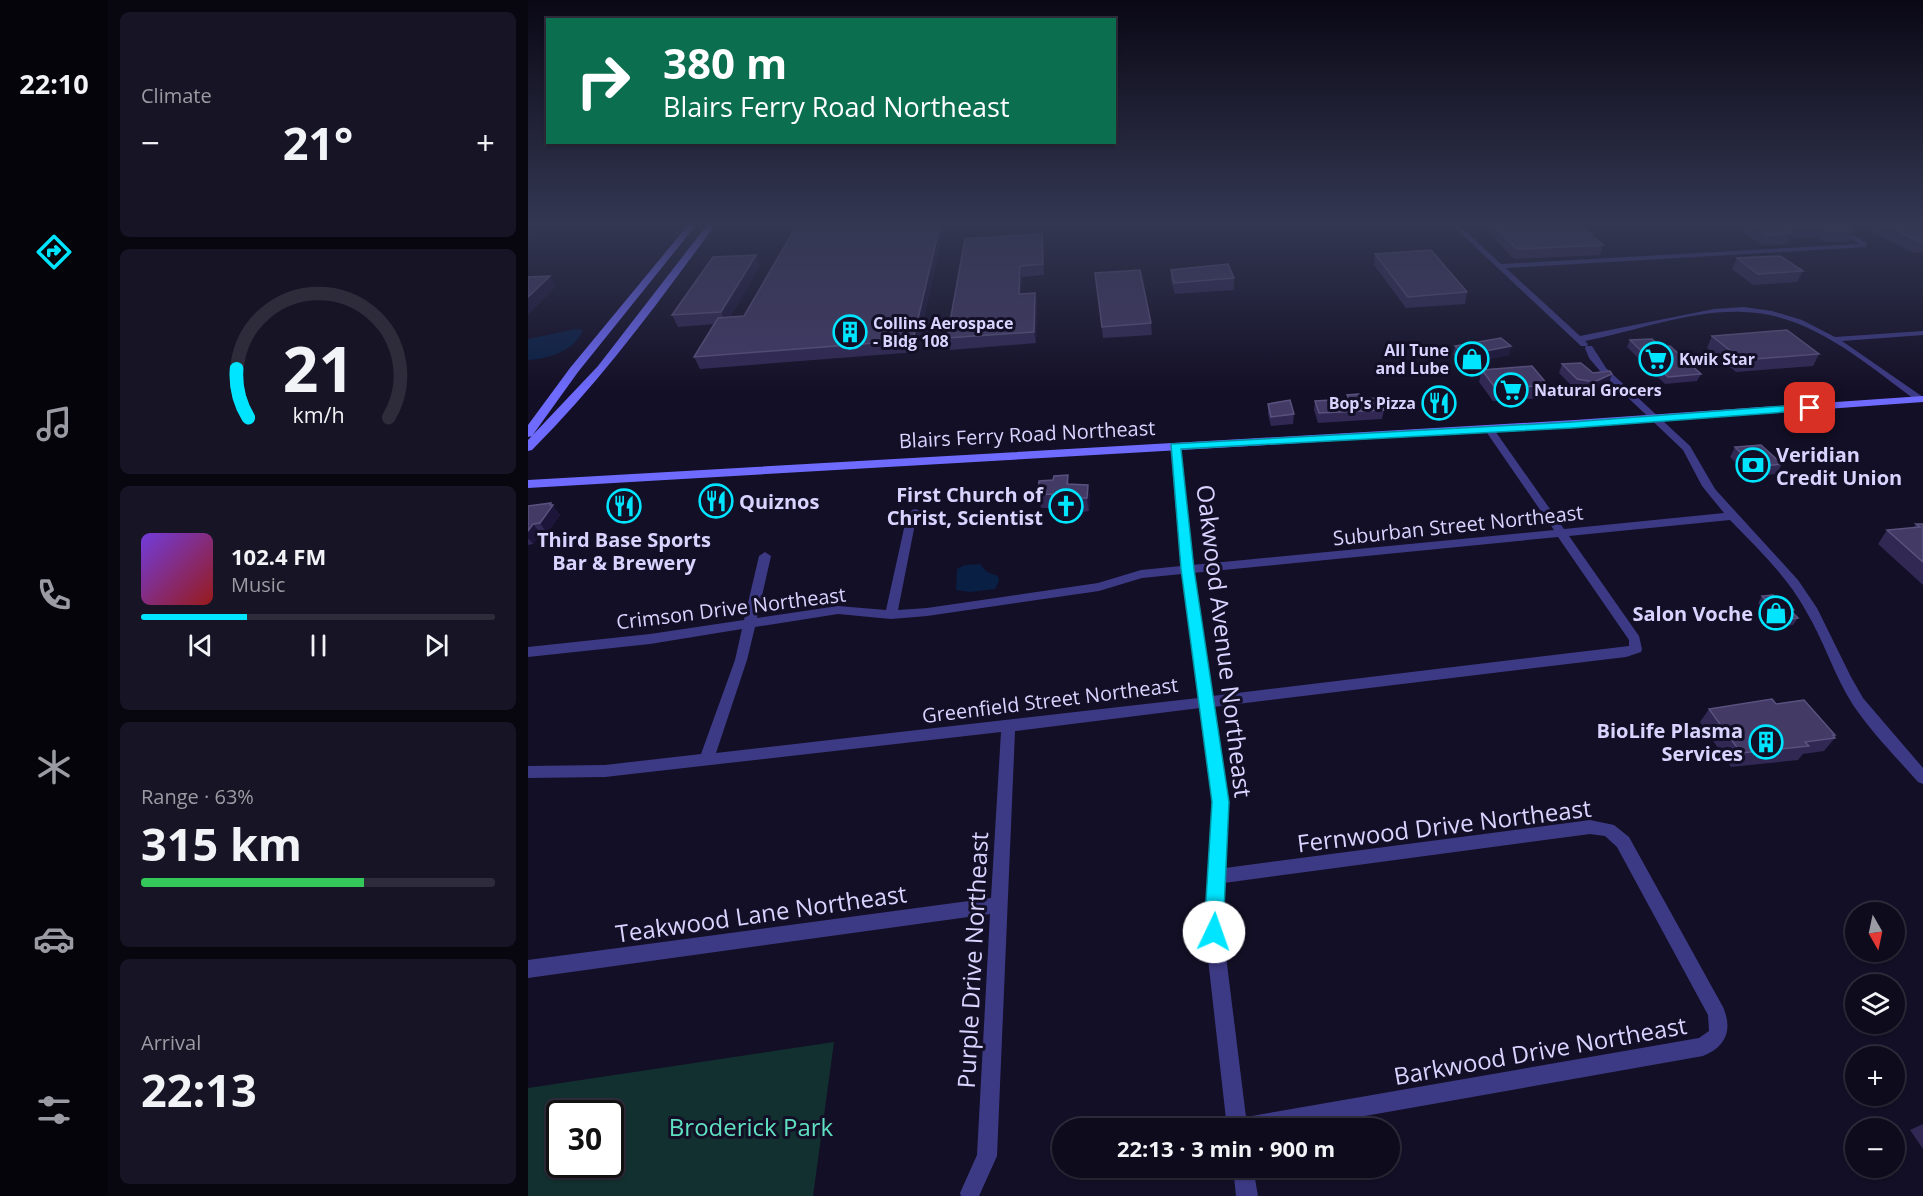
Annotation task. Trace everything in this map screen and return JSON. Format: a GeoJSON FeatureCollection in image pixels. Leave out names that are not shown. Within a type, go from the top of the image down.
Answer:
{"type":"FeatureCollection","features":[{"type":"Feature","properties":{"kind":"main road"},"geometry":{"type":"LineString","coordinates":[[528,433],[574,370],[647,281]]}},
{"type":"Feature","properties":{"kind":"main road"},"geometry":{"type":"LineString","coordinates":[[528,447],[556,419],[611,354],[668,281]]}},
{"type":"Feature","properties":{"kind":"main road","name":"Blairs Ferry Road Northeast"},"geometry":{"type":"LineString","coordinates":[[528,484],[830,464],[1490,430],[1921,399]]}},
{"type":"Feature","properties":{"kind":"street"},"geometry":{"type":"LineString","coordinates":[[1517,281],[1589,348],[1594,359],[1643,408],[1660,419],[1686,447],[1710,491],[1804,596],[1822,625],[1832,653],[1851,691],[1871,718],[1923,778]]}},
{"type":"Feature","properties":{"kind":"street"},"geometry":{"type":"LineString","coordinates":[[1579,339],[1715,311],[1745,309],[1796,319],[1835,339],[1921,399]]}},
{"type":"Feature","properties":{"kind":"street"},"geometry":{"type":"LineString","coordinates":[[1835,339],[1923,333]]}},
{"type":"Feature","properties":{"kind":"street"},"geometry":{"type":"LineString","coordinates":[[1490,430],[1561,532]]}},
{"type":"Feature","properties":{"kind":"street","name":"Oakwood Avenue Northeast"},"geometry":{"type":"LineString","coordinates":[[1175,446],[1187,569],[1220,802],[1214,932],[1238,1118]]}},
{"type":"Feature","properties":{"kind":"street"},"geometry":{"type":"LineString","coordinates":[[891,615],[909,524],[916,512]]}},
{"type":"Feature","properties":{"kind":"street","name":"Suburban Street Northeast"},"geometry":{"type":"LineString","coordinates":[[1187,569],[1733,516]]}},
{"type":"Feature","properties":{"kind":"street","name":"Greenfield Street Northeast"},"geometry":{"type":"LineString","coordinates":[[528,772],[605,771],[1008,726],[1636,649],[1635,639],[1561,532]]}},
{"type":"Feature","properties":{"kind":"street"},"geometry":{"type":"LineString","coordinates":[[707,759],[741,660],[765,556]]}},
{"type":"Feature","properties":{"kind":"street","name":"Crimson Drive Northeast"},"geometry":{"type":"LineString","coordinates":[[528,652],[650,639],[838,610],[891,615],[927,612],[1099,587],[1134,575],[1187,569]]}},
{"type":"Feature","properties":{"kind":"street","name":"Purple Drive Northeast"},"geometry":{"type":"LineString","coordinates":[[970,1193],[987,1156],[1008,726]]}},
{"type":"Feature","properties":{"kind":"street","name":"Fernwood Drive Northeast"},"geometry":{"type":"LineString","coordinates":[[1216,877],[1590,826],[1609,830],[1623,842],[1666,918]]}},
{"type":"Feature","properties":{"kind":"street","name":"Teakwood Lane Northeast"},"geometry":{"type":"LineString","coordinates":[[528,969],[1000,904]]}},
{"type":"Feature","properties":{"kind":"street","name":"Barkwood Drive Northeast"},"geometry":{"type":"LineString","coordinates":[[1296,1118],[1703,1047],[1718,1035],[1717,1013],[1666,918]]}},
{"type":"Feature","properties":{"kind":"street"},"geometry":{"type":"LineString","coordinates":[[1245,1178],[1247,1196]]}},
{"type":"Feature","properties":{"kind":"green space","name":"Broderick Park"},"geometry":{"type":"Polygon","coordinates":[[[834,1042],[813,1196],[528,1196],[528,1088],[834,1042]]]}},
{"type":"Feature","properties":{"kind":"water"},"geometry":{"type":"Polygon","coordinates":[[[576,329],[583,330],[574,343],[567,348],[552,356],[528,360],[528,339],[576,329]]]}},
{"type":"Feature","properties":{"kind":"water"},"geometry":{"type":"Polygon","coordinates":[[[980,564],[987,572],[998,576],[999,581],[995,589],[970,592],[956,590],[957,569],[965,565],[980,564]]]}},
{"type":"Feature","properties":{"kind":"building"},"geometry":{"type":"Polygon","coordinates":[[[528,281],[545,281],[528,297],[528,281]]]}},
{"type":"Feature","properties":{"kind":"building"},"geometry":{"type":"Polygon","coordinates":[[[696,281],[740,281],[721,312],[672,315],[696,281]]]}},
{"type":"Feature","properties":{"kind":"building"},"geometry":{"type":"Polygon","coordinates":[[[764,281],[927,281],[913,340],[694,357],[718,318],[744,316],[764,281]]]}},
{"type":"Feature","properties":{"kind":"building"},"geometry":{"type":"Polygon","coordinates":[[[957,281],[1019,281],[1019,294],[1035,293],[1034,332],[947,338],[957,281]]]}},
{"type":"Feature","properties":{"kind":"building"},"geometry":{"type":"Polygon","coordinates":[[[1096,281],[1142,281],[1151,323],[1102,327],[1096,281]]]}},
{"type":"Feature","properties":{"kind":"building"},"geometry":{"type":"Polygon","coordinates":[[[1173,281],[1200,281],[1174,283],[1173,281]]]}},
{"type":"Feature","properties":{"kind":"building"},"geometry":{"type":"Polygon","coordinates":[[[1396,281],[1457,281],[1467,292],[1408,297],[1396,281]]]}},
{"type":"Feature","properties":{"kind":"building"},"geometry":{"type":"Polygon","coordinates":[[[1787,330],[1819,354],[1742,360],[1712,336],[1787,330]]]}},
{"type":"Feature","properties":{"kind":"building"},"geometry":{"type":"Polygon","coordinates":[[[1501,338],[1511,346],[1465,355],[1455,346],[1501,338]]]}},
{"type":"Feature","properties":{"kind":"building"},"geometry":{"type":"Polygon","coordinates":[[[1652,339],[1661,347],[1670,346],[1701,374],[1668,377],[1630,340],[1652,339]]]}},
{"type":"Feature","properties":{"kind":"building"},"geometry":{"type":"Polygon","coordinates":[[[1581,363],[1593,373],[1610,371],[1612,374],[1594,382],[1577,379],[1562,364],[1581,363]]]}},
{"type":"Feature","properties":{"kind":"building"},"geometry":{"type":"Polygon","coordinates":[[[1532,366],[1548,385],[1496,389],[1482,370],[1532,366]]]}},
{"type":"Feature","properties":{"kind":"building"},"geometry":{"type":"Polygon","coordinates":[[[1359,394],[1361,399],[1378,398],[1384,410],[1319,413],[1315,401],[1349,399],[1347,395],[1359,394]]]}},
{"type":"Feature","properties":{"kind":"building"},"geometry":{"type":"Polygon","coordinates":[[[1290,400],[1294,414],[1271,417],[1268,404],[1290,400]]]}},
{"type":"Feature","properties":{"kind":"building"},"geometry":{"type":"Polygon","coordinates":[[[1761,445],[1782,464],[1755,467],[1735,447],[1761,445]]]}},
{"type":"Feature","properties":{"kind":"building"},"geometry":{"type":"Polygon","coordinates":[[[1068,475],[1067,484],[1088,485],[1087,498],[1081,498],[1081,501],[1052,502],[1052,494],[1038,495],[1039,481],[1053,480],[1054,476],[1068,475]]]}},
{"type":"Feature","properties":{"kind":"building"},"geometry":{"type":"Polygon","coordinates":[[[551,503],[550,505],[553,505],[540,523],[533,524],[528,531],[528,506],[551,503]]]}},
{"type":"Feature","properties":{"kind":"building"},"geometry":{"type":"Polygon","coordinates":[[[1916,524],[1923,524],[1923,562],[1887,530],[1920,527],[1916,524]]]}},
{"type":"Feature","properties":{"kind":"building"},"geometry":{"type":"Polygon","coordinates":[[[1773,595],[1779,602],[1786,601],[1798,618],[1784,620],[1762,596],[1773,595]]]}},
{"type":"Feature","properties":{"kind":"building","name":"BioLife Plasma Services"},"geometry":{"type":"Polygon","coordinates":[[[1772,699],[1776,704],[1804,700],[1835,735],[1833,735],[1835,738],[1805,742],[1809,746],[1741,753],[1709,709],[1772,699]]]}},
{"type":"Feature","properties":{"kind":"place","name":"Collins Aerospace - Bldg 108"},"geometry":{"type":"Point","coordinates":[850,332]}},
{"type":"Feature","properties":{"kind":"place","name":"All Tune and Lube"},"geometry":{"type":"Point","coordinates":[1472,359]}},
{"type":"Feature","properties":{"kind":"place","name":"Kwik Star"},"geometry":{"type":"Point","coordinates":[1656,359]}},
{"type":"Feature","properties":{"kind":"place","name":"Natural Grocers"},"geometry":{"type":"Point","coordinates":[1511,390]}},
{"type":"Feature","properties":{"kind":"place","name":"Bop's Pizza"},"geometry":{"type":"Point","coordinates":[1439,403]}},
{"type":"Feature","properties":{"kind":"place","name":"Veridian Credit Union"},"geometry":{"type":"Point","coordinates":[1753,465]}},
{"type":"Feature","properties":{"kind":"place","name":"Quiznos"},"geometry":{"type":"Point","coordinates":[716,501]}},
{"type":"Feature","properties":{"kind":"place","name":"Third Base Sports Bar & Brewery"},"geometry":{"type":"Point","coordinates":[624,506]}},
{"type":"Feature","properties":{"kind":"place","name":"First Church of Christ, Scientist"},"geometry":{"type":"Point","coordinates":[1066,506]}},
{"type":"Feature","properties":{"kind":"place","name":"Salon Voche"},"geometry":{"type":"Point","coordinates":[1776,613]}},
{"type":"Feature","properties":{"kind":"place","name":"BioLife Plasma Services"},"geometry":{"type":"Point","coordinates":[1766,742]}},
{"type":"Feature","properties":{"kind":"route"},"geometry":{"type":"LineString","coordinates":[[1214,932],[1220,802],[1187,569],[1175,446],[1572,425],[1810,408]]}}]}
